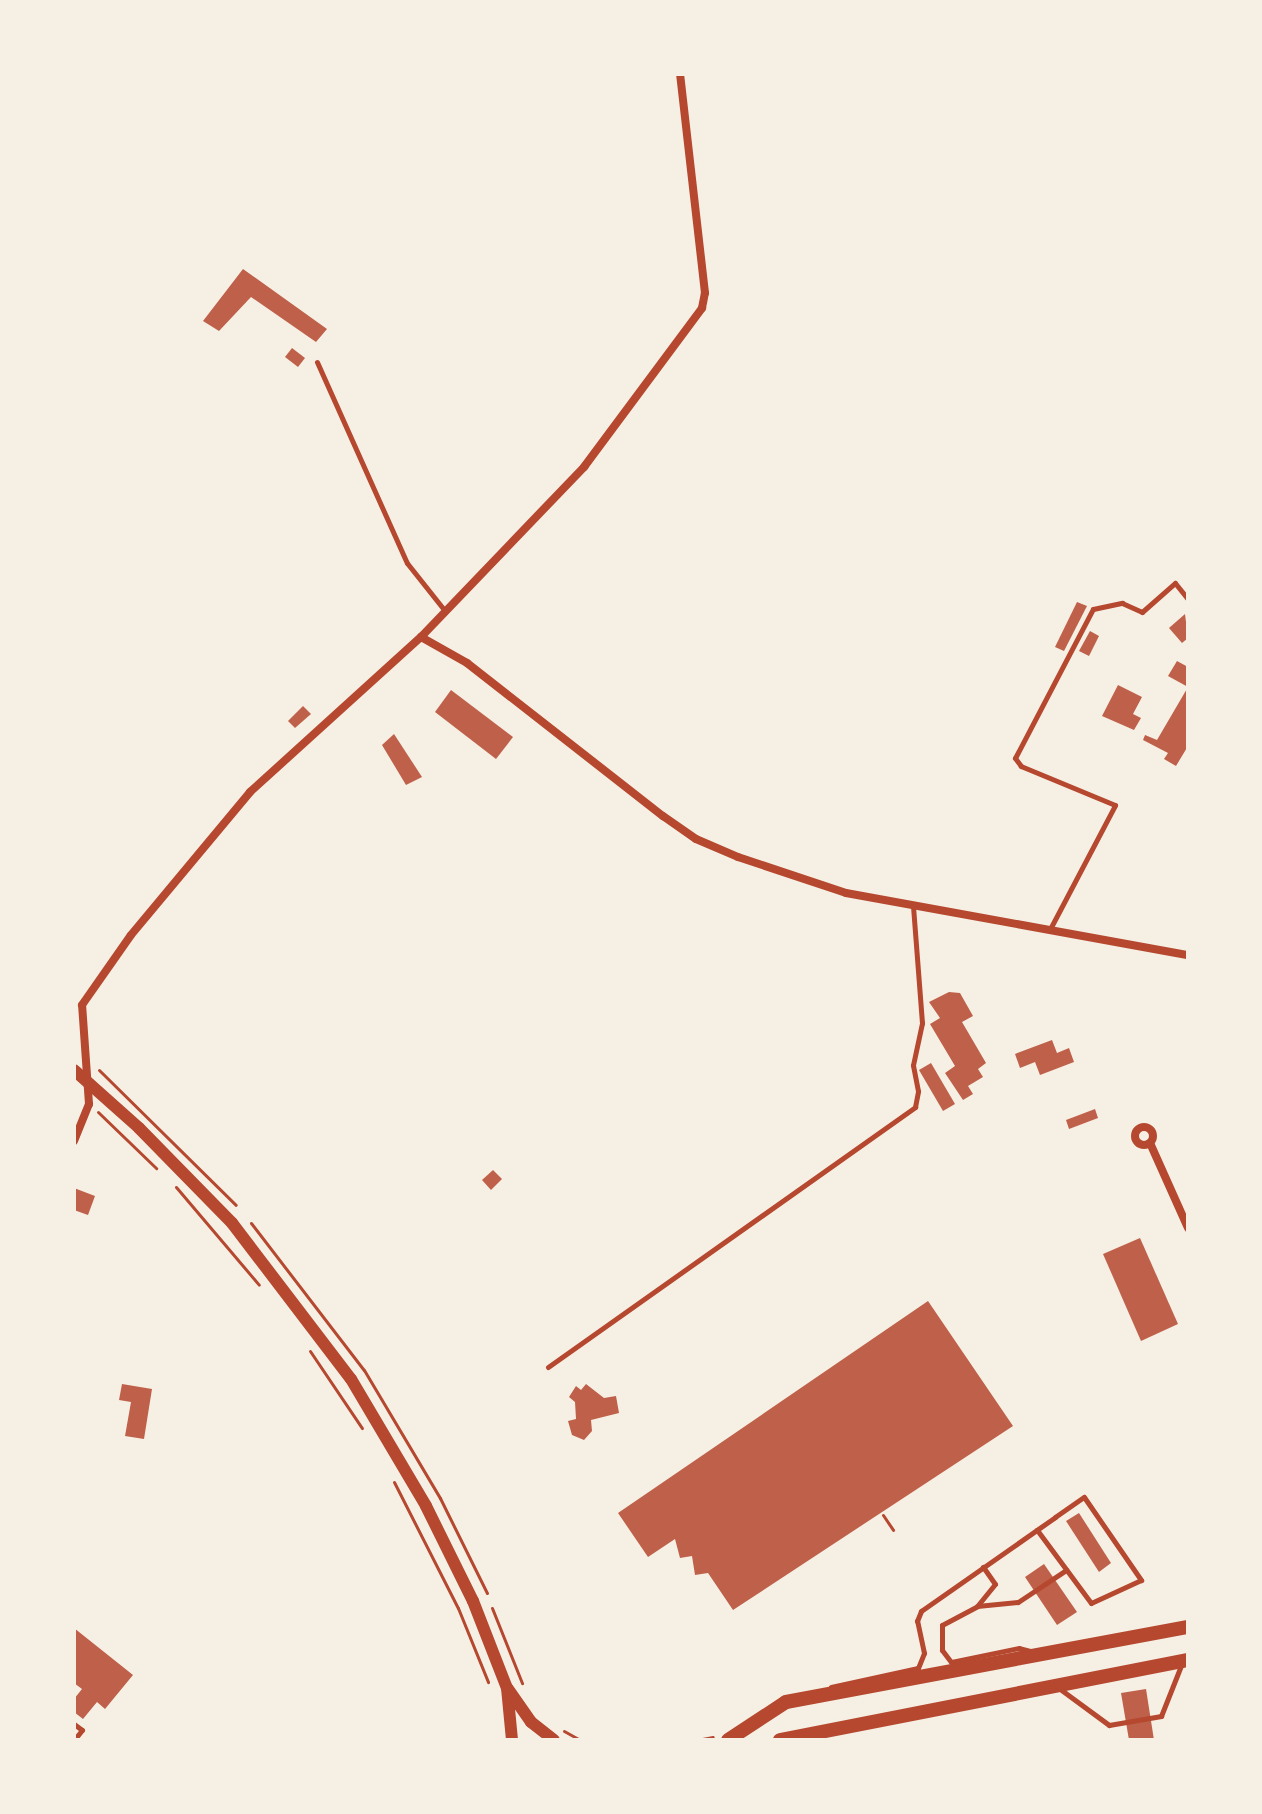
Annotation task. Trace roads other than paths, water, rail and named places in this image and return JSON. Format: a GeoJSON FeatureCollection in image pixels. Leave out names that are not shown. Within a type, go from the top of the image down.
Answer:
{"type":"FeatureCollection","features":[{"type":"Feature","properties":{"kind":"main road"},"geometry":{"type":"LineString","coordinates":[[728,1740],[786,1702],[1047,1656],[1188,1627]]}},
{"type":"Feature","properties":{"kind":"main road"},"geometry":{"type":"LineString","coordinates":[[780,1740],[1186,1661]]}},
{"type":"Feature","properties":{"kind":"street"},"geometry":{"type":"LineString","coordinates":[[74,1141],[89,1104],[82,1056],[82,1005],[131,935],[250,792],[421,637],[584,467],[702,308],[705,293],[680,74]]}},
{"type":"Feature","properties":{"kind":"street"},"geometry":{"type":"LineString","coordinates":[[421,637],[467,663],[696,839],[846,893],[1188,955]]}},
{"type":"Feature","properties":{"kind":"street"},"geometry":{"type":"LineString","coordinates":[[74,1070],[232,1223],[351,1379],[440,1532],[507,1688],[531,1722],[554,1740]]}},
{"type":"Feature","properties":{"kind":"street"},"geometry":{"type":"LineString","coordinates":[[1150,1143],[1188,1228]]}},
{"type":"Feature","properties":{"kind":"street"},"geometry":{"type":"LineString","coordinates":[[507,1688],[512,1740]]}},
{"type":"Feature","properties":{"kind":"lane"},"geometry":{"type":"LineString","coordinates":[[317,362],[407,563],[445,612]]}},
{"type":"Feature","properties":{"kind":"lane"},"geometry":{"type":"LineString","coordinates":[[1049,930],[1115,805],[1021,766],[1015,758],[1093,609],[1122,603],[1142,612],[1175,583],[1188,599]]}},
{"type":"Feature","properties":{"kind":"lane"},"geometry":{"type":"LineString","coordinates":[[548,1367],[915,1107],[918,1091],[913,1065],[922,1023],[913,905]]}},
{"type":"Feature","properties":{"kind":"lane"},"geometry":{"type":"LineString","coordinates":[[800,1699],[846,1682],[918,1668],[924,1653],[917,1621],[921,1611],[1084,1497],[1141,1580],[1091,1603],[1037,1530]]}},
{"type":"Feature","properties":{"kind":"lane"},"geometry":{"type":"LineString","coordinates":[[977,1606],[995,1584],[983,1567]]}},
{"type":"Feature","properties":{"kind":"lane"},"geometry":{"type":"LineString","coordinates":[[1047,1656],[1019,1648],[946,1659],[944,1620],[977,1606],[1018,1602],[1066,1570]]}},
{"type":"Feature","properties":{"kind":"lane"},"geometry":{"type":"LineString","coordinates":[[1056,1686],[1109,1725],[1161,1716],[1186,1661]]}},
{"type":"Feature","properties":{"kind":"lane"},"geometry":{"type":"LineString","coordinates":[[74,1724],[82,1730],[74,1740]]}}]}
